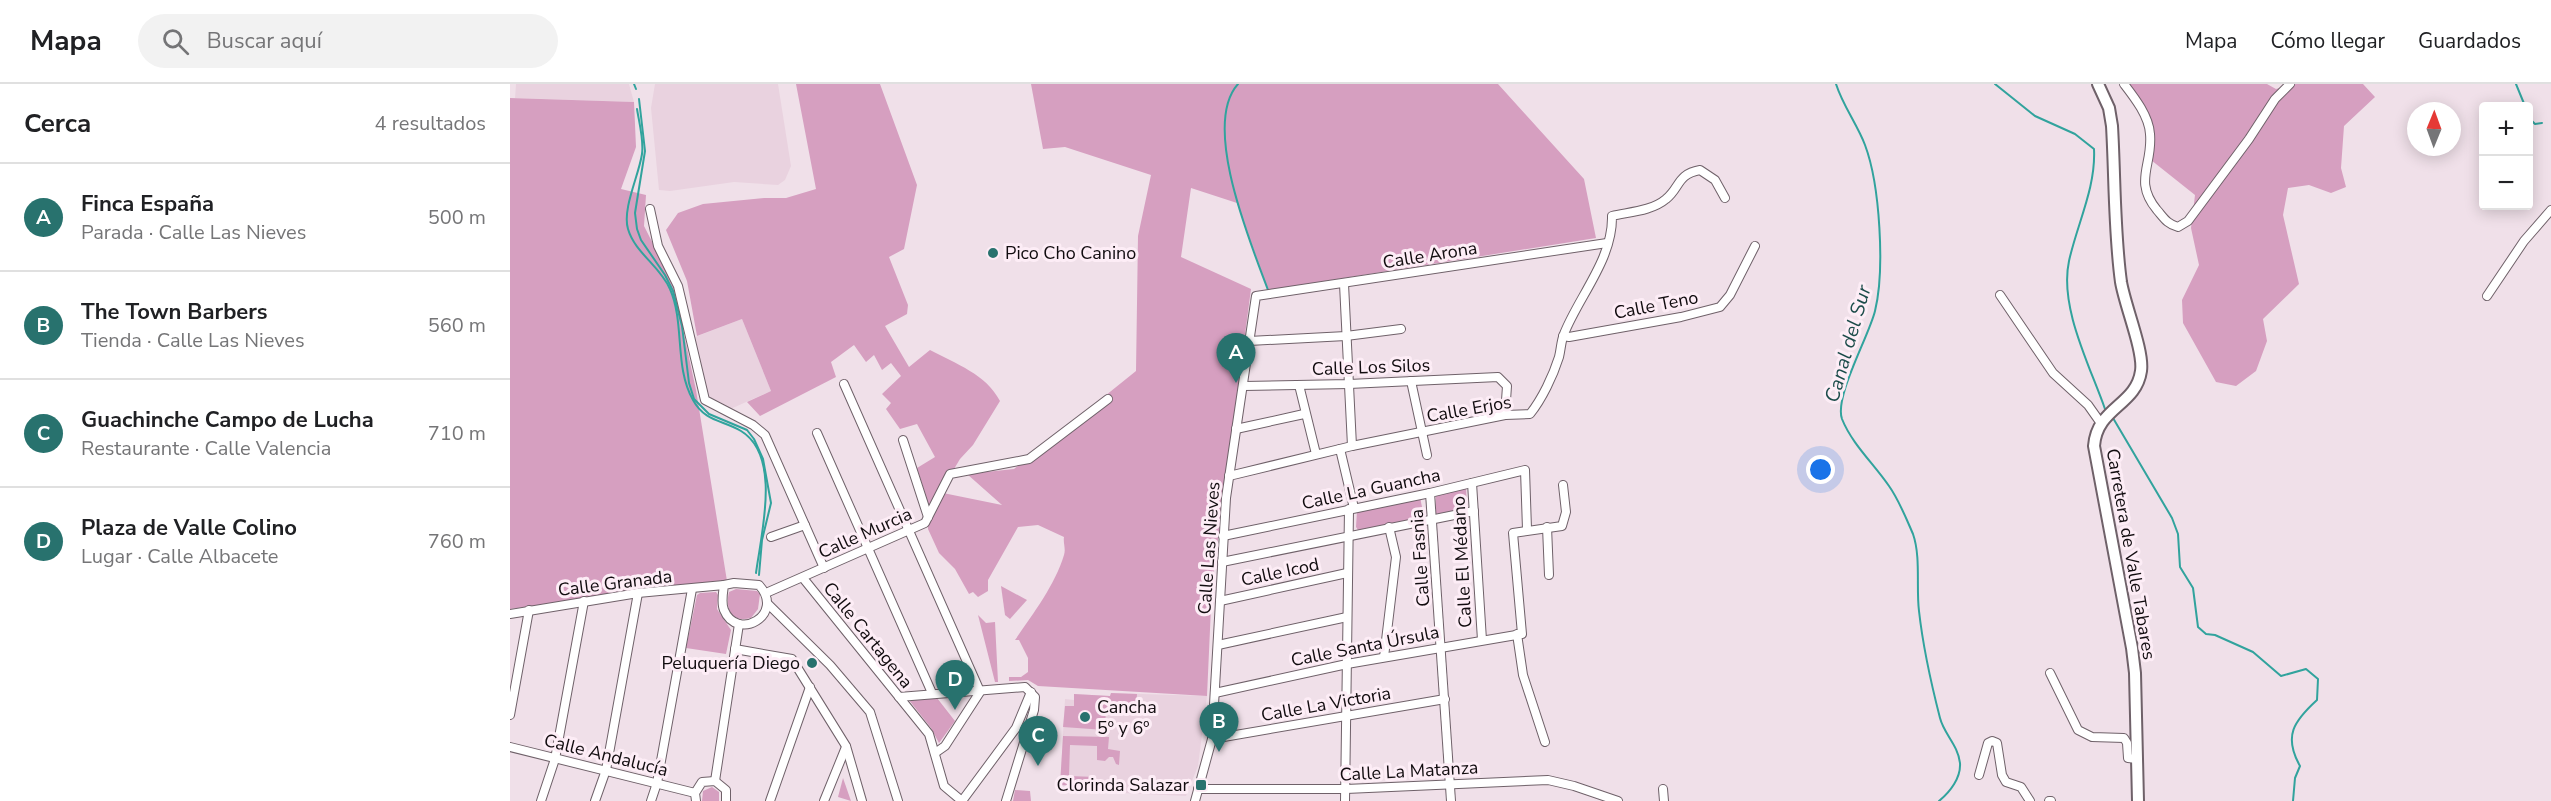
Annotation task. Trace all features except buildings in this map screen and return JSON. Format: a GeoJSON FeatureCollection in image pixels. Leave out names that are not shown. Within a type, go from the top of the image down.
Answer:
{"type":"FeatureCollection","features":[{"type":"Feature","properties":{"kind":"main road"},"geometry":{"type":"LineString","coordinates":[[2098,84],[2109,108],[2112,126],[2120,274],[2127,311],[2141,358],[2141,370],[2135,388],[2100,422]]}},
{"type":"Feature","properties":{"kind":"main road","name":"Carretera de Valle Tabares"},"geometry":{"type":"LineString","coordinates":[[2100,422],[2095,434],[2094,446],[2135,673],[2138,801]]}},
{"type":"Feature","properties":{"kind":"street"},"geometry":{"type":"LineString","coordinates":[[2124,84],[2139,105],[2150,130],[2145,180],[2146,197],[2166,222],[2178,226],[2188,221],[2249,139],[2275,99],[2290,84]]}},
{"type":"Feature","properties":{"kind":"street","name":"Calle Erjos"},"geometry":{"type":"LineString","coordinates":[[1229,476],[1352,446],[1505,415],[1530,414],[1538,405],[1559,357],[1563,336],[1603,258],[1612,230],[1612,216],[1649,208],[1666,199],[1680,179],[1700,170],[1715,180],[1725,198]]}},
{"type":"Feature","properties":{"kind":"street","name":"Calle Cartagena"},"geometry":{"type":"LineString","coordinates":[[650,209],[658,246],[678,286],[705,400],[753,425],[765,435],[824,568]]}},
{"type":"Feature","properties":{"kind":"street"},"geometry":{"type":"LineString","coordinates":[[2487,296],[2524,241],[2551,210]]}},
{"type":"Feature","properties":{"kind":"street","name":"Calle Arona"},"geometry":{"type":"LineString","coordinates":[[1256,296],[1607,243]]}},
{"type":"Feature","properties":{"kind":"street","name":"Calle Teno"},"geometry":{"type":"LineString","coordinates":[[1563,336],[1569,337],[1681,317],[1720,307],[1730,296],[1755,246]]}},
{"type":"Feature","properties":{"kind":"street"},"geometry":{"type":"LineString","coordinates":[[1344,284],[1352,446]]}},
{"type":"Feature","properties":{"kind":"street"},"geometry":{"type":"LineString","coordinates":[[2000,295],[2048,366],[2088,405],[2100,422]]}},
{"type":"Feature","properties":{"kind":"street","name":"Calle Las Nieves"},"geometry":{"type":"LineString","coordinates":[[1195,801],[1212,739],[1223,536],[1229,476],[1256,296]]}},
{"type":"Feature","properties":{"kind":"street"},"geometry":{"type":"LineString","coordinates":[[1249,341],[1346,336],[1401,328]]}},
{"type":"Feature","properties":{"kind":"street","name":"Calle Los Silos"},"geometry":{"type":"LineString","coordinates":[[1244,386],[1498,377],[1507,386],[1505,415]]}},
{"type":"Feature","properties":{"kind":"street"},"geometry":{"type":"LineString","coordinates":[[1411,381],[1427,455]]}},
{"type":"Feature","properties":{"kind":"street"},"geometry":{"type":"LineString","coordinates":[[844,384],[980,689],[945,746],[935,753]]}},
{"type":"Feature","properties":{"kind":"street"},"geometry":{"type":"LineString","coordinates":[[1299,385],[1304,414],[1316,454]]}},
{"type":"Feature","properties":{"kind":"street","name":"Calle Murcia"},"geometry":{"type":"LineString","coordinates":[[766,593],[925,523],[950,474],[1029,459],[1108,399]]}},
{"type":"Feature","properties":{"kind":"street"},"geometry":{"type":"LineString","coordinates":[[1236,429],[1304,414]]}},
{"type":"Feature","properties":{"kind":"street"},"geometry":{"type":"LineString","coordinates":[[818,433],[932,693]]}},
{"type":"Feature","properties":{"kind":"street"},"geometry":{"type":"LineString","coordinates":[[903,440],[928,517]]}},
{"type":"Feature","properties":{"kind":"street"},"geometry":{"type":"LineString","coordinates":[[1340,449],[1352,508],[1348,536],[1347,573],[1345,801]]}},
{"type":"Feature","properties":{"kind":"street","name":"Calle La Guancha"},"geometry":{"type":"LineString","coordinates":[[1223,536],[1430,493],[1525,470],[1527,529]]}},
{"type":"Feature","properties":{"kind":"street","name":"Calle El Médano"},"geometry":{"type":"LineString","coordinates":[[1472,483],[1482,640]]}},
{"type":"Feature","properties":{"kind":"street"},"geometry":{"type":"LineString","coordinates":[[1545,742],[1522,675],[1513,532],[1562,526],[1566,512],[1563,485]]}},
{"type":"Feature","properties":{"kind":"street","name":"Calle Fasnia"},"geometry":{"type":"LineString","coordinates":[[1430,493],[1451,801]]}},
{"type":"Feature","properties":{"kind":"street"},"geometry":{"type":"LineString","coordinates":[[1222,562],[1474,511]]}},
{"type":"Feature","properties":{"kind":"street"},"geometry":{"type":"LineString","coordinates":[[771,537],[805,525]]}},
{"type":"Feature","properties":{"kind":"street"},"geometry":{"type":"LineString","coordinates":[[1548,527],[1549,575]]}},
{"type":"Feature","properties":{"kind":"street"},"geometry":{"type":"LineString","coordinates":[[1384,657],[1396,557],[1389,528]]}},
{"type":"Feature","properties":{"kind":"street","name":"Calle Icod"},"geometry":{"type":"LineString","coordinates":[[1220,600],[1347,573]]}},
{"type":"Feature","properties":{"kind":"street","name":"Calle Cartagena"},"geometry":{"type":"LineString","coordinates":[[803,578],[929,734],[944,786],[962,801]]}},
{"type":"Feature","properties":{"kind":"street"},"geometry":{"type":"LineString","coordinates":[[768,604],[761,618],[750,624],[739,624],[731,620],[723,608],[724,585],[747,583],[759,585],[766,593],[768,604],[830,665],[870,712],[898,801]]}},
{"type":"Feature","properties":{"kind":"street","name":"Calle Granada"},"geometry":{"type":"LineString","coordinates":[[510,614],[638,593],[724,585]]}},
{"type":"Feature","properties":{"kind":"street"},"geometry":{"type":"LineString","coordinates":[[651,801],[657,783],[692,589]]}},
{"type":"Feature","properties":{"kind":"street"},"geometry":{"type":"LineString","coordinates":[[596,801],[606,770],[638,593]]}},
{"type":"Feature","properties":{"kind":"street"},"geometry":{"type":"LineString","coordinates":[[541,801],[555,759],[584,601]]}},
{"type":"Feature","properties":{"kind":"street"},"geometry":{"type":"LineString","coordinates":[[510,715],[529,610]]}},
{"type":"Feature","properties":{"kind":"street"},"geometry":{"type":"LineString","coordinates":[[1218,645],[1347,617]]}},
{"type":"Feature","properties":{"kind":"street"},"geometry":{"type":"LineString","coordinates":[[716,781],[739,624]]}},
{"type":"Feature","properties":{"kind":"street","name":"Calle Santa Úrsula"},"geometry":{"type":"LineString","coordinates":[[1215,693],[1347,664],[1519,634]]}},
{"type":"Feature","properties":{"kind":"street"},"geometry":{"type":"LineString","coordinates":[[735,649],[792,659],[846,746],[862,801]]}},
{"type":"Feature","properties":{"kind":"street"},"geometry":{"type":"LineString","coordinates":[[2050,673],[2078,730],[2092,736],[2124,738],[2127,743],[2128,758],[2137,759]]}},
{"type":"Feature","properties":{"kind":"street"},"geometry":{"type":"LineString","coordinates":[[770,801],[810,687]]}},
{"type":"Feature","properties":{"kind":"street"},"geometry":{"type":"LineString","coordinates":[[899,697],[1025,687],[1031,692],[1035,697],[1034,710],[1006,801]]}},
{"type":"Feature","properties":{"kind":"street"},"geometry":{"type":"LineString","coordinates":[[962,801],[1016,728],[1031,692]]}},
{"type":"Feature","properties":{"kind":"street","name":"Calle La Victoria"},"geometry":{"type":"LineString","coordinates":[[1212,739],[1445,699]]}},
{"type":"Feature","properties":{"kind":"street"},"geometry":{"type":"LineString","coordinates":[[1980,775],[1988,743],[1997,742],[2002,775],[2006,782],[2022,786],[2030,801]]}},
{"type":"Feature","properties":{"kind":"street"},"geometry":{"type":"LineString","coordinates":[[824,801],[846,746]]}},
{"type":"Feature","properties":{"kind":"street","name":"Calle Andalucía"},"geometry":{"type":"LineString","coordinates":[[510,747],[657,783],[695,797]]}},
{"type":"Feature","properties":{"kind":"street","name":"Calle La Matanza"},"geometry":{"type":"LineString","coordinates":[[1198,789],[1346,789],[1548,780],[1605,795],[1618,801]]}},
{"type":"Feature","properties":{"kind":"street"},"geometry":{"type":"LineString","coordinates":[[695,797],[702,782],[716,781],[726,790],[726,801]]}},
{"type":"Feature","properties":{"kind":"street"},"geometry":{"type":"LineString","coordinates":[[1663,789],[1664,801]]}},
{"type":"Feature","properties":{"kind":"shaded area"},"geometry":{"type":"Polygon","coordinates":[[[516,84],[629,84],[634,102],[515,98],[516,84]]]}},
{"type":"Feature","properties":{"kind":"shaded area"},"geometry":{"type":"Polygon","coordinates":[[[655,84],[778,84],[791,166],[785,180],[778,185],[734,182],[670,191],[659,190],[651,108],[655,84]]]}},
{"type":"Feature","properties":{"kind":"shaded area"},"geometry":{"type":"Polygon","coordinates":[[[796,84],[880,84],[917,185],[904,249],[889,257],[908,305],[907,314],[885,326],[909,367],[930,350],[979,377],[1000,401],[973,445],[960,459],[930,509],[917,468],[935,457],[917,424],[900,429],[886,409],[891,403],[882,394],[901,376],[891,363],[882,370],[874,355],[866,362],[854,345],[831,362],[836,377],[760,416],[747,402],[771,391],[742,319],[697,336],[687,281],[666,230],[678,213],[703,204],[786,198],[816,189],[796,84]]]}},
{"type":"Feature","properties":{"kind":"shaded area"},"geometry":{"type":"Polygon","coordinates":[[[1031,84],[1498,84],[1584,179],[1596,238],[1268,290],[1237,203],[1191,188],[1181,257],[1251,289],[1212,585],[1207,696],[1038,686],[1028,680],[1009,681],[1009,677],[1021,677],[1028,672],[1028,658],[1019,640],[1015,640],[1055,577],[1065,553],[1064,537],[1038,525],[1018,527],[988,580],[988,591],[978,597],[973,592],[969,594],[955,569],[939,553],[928,529],[928,523],[943,493],[1002,505],[967,474],[1014,469],[1136,371],[1138,236],[1151,175],[1065,147],[1043,149],[1031,84]]]}},
{"type":"Feature","properties":{"kind":"shaded area"},"geometry":{"type":"Polygon","coordinates":[[[2128,84],[2267,84],[2276,89],[2293,84],[2363,84],[2375,97],[2344,126],[2341,168],[2346,187],[2331,193],[2309,185],[2288,188],[2283,215],[2299,284],[2263,319],[2267,341],[2256,371],[2236,386],[2216,382],[2183,323],[2182,300],[2199,265],[2191,228],[2195,195],[2151,160],[2153,136],[2149,119],[2128,84]]]}},
{"type":"Feature","properties":{"kind":"shaded area"},"geometry":{"type":"Polygon","coordinates":[[[510,98],[634,102],[636,147],[621,189],[646,195],[644,226],[673,283],[696,390],[727,581],[510,609],[510,98]]]}},
{"type":"Feature","properties":{"kind":"shaded area"},"geometry":{"type":"Polygon","coordinates":[[[742,319],[771,391],[726,411],[705,400],[690,339],[742,319]]]}},
{"type":"Feature","properties":{"kind":"shaded area"},"geometry":{"type":"Polygon","coordinates":[[[1466,487],[1467,509],[1435,514],[1436,494],[1466,487]]]}},
{"type":"Feature","properties":{"kind":"shaded area"},"geometry":{"type":"Polygon","coordinates":[[[1420,497],[1424,517],[1358,530],[1356,527],[1357,511],[1420,497]]]}},
{"type":"Feature","properties":{"kind":"shaded area"},"geometry":{"type":"Polygon","coordinates":[[[1001,586],[1027,600],[1010,619],[1005,615],[1001,586]]]}},
{"type":"Feature","properties":{"kind":"shaded area"},"geometry":{"type":"Polygon","coordinates":[[[736,589],[757,591],[760,594],[758,609],[751,618],[739,618],[731,613],[728,604],[729,592],[736,589]]]}},
{"type":"Feature","properties":{"kind":"shaded area"},"geometry":{"type":"Polygon","coordinates":[[[716,592],[718,595],[717,609],[731,630],[726,654],[686,648],[697,595],[716,592]]]}},
{"type":"Feature","properties":{"kind":"shaded area"},"geometry":{"type":"Polygon","coordinates":[[[978,615],[986,623],[995,622],[998,682],[995,682],[978,615]]]}},
{"type":"Feature","properties":{"kind":"shaded area"},"geometry":{"type":"Polygon","coordinates":[[[1111,693],[1207,696],[1198,766],[1186,796],[1060,790],[1065,699],[1074,700],[1074,694],[1110,696],[1111,693]]]}},
{"type":"Feature","properties":{"kind":"shaded area"},"geometry":{"type":"Polygon","coordinates":[[[1111,693],[1137,694],[1136,713],[1129,713],[1125,706],[1119,708],[1117,712],[1110,712],[1110,708],[1106,708],[1105,730],[1063,727],[1065,706],[1074,706],[1074,694],[1110,696],[1111,693]]]}},
{"type":"Feature","properties":{"kind":"shaded area"},"geometry":{"type":"Polygon","coordinates":[[[937,698],[955,721],[939,743],[931,728],[909,700],[937,698]]]}},
{"type":"Feature","properties":{"kind":"shaded area"},"geometry":{"type":"Polygon","coordinates":[[[1063,736],[1109,737],[1108,749],[1120,751],[1119,765],[1113,757],[1105,761],[1097,760],[1097,746],[1070,745],[1069,776],[1096,777],[1096,786],[1060,785],[1063,736]]]}},
{"type":"Feature","properties":{"kind":"shaded area"},"geometry":{"type":"Polygon","coordinates":[[[843,778],[851,801],[838,797],[843,778]]]}},
{"type":"Feature","properties":{"kind":"shaded area"},"geometry":{"type":"Polygon","coordinates":[[[712,787],[719,792],[719,801],[702,801],[703,791],[712,787]]]}},
{"type":"Feature","properties":{"kind":"shaded area"},"geometry":{"type":"Polygon","coordinates":[[[1015,790],[1030,791],[1031,801],[1013,801],[1015,790]]]}},
{"type":"Feature","properties":{"kind":"waterway"},"geometry":{"type":"LineString","coordinates":[[634,84],[636,89]]}},
{"type":"Feature","properties":{"kind":"waterway"},"geometry":{"type":"LineString","coordinates":[[1238,84],[1228,103],[1225,127],[1227,155],[1241,215],[1268,290]]}},
{"type":"Feature","properties":{"kind":"waterway","name":"Canal del Sur"},"geometry":{"type":"LineString","coordinates":[[1836,84],[1862,137],[1870,162],[1877,204],[1880,251],[1880,273],[1875,311],[1847,382],[1841,409],[1842,419],[1857,445],[1893,491],[1913,534],[1918,562],[1919,611],[1928,665],[1940,718],[1957,751],[1960,763],[1959,774],[1954,784],[1939,801]]}},
{"type":"Feature","properties":{"kind":"waterway"},"geometry":{"type":"LineString","coordinates":[[1995,84],[2035,116],[2075,134],[2094,149],[2092,178],[2072,247],[2067,279],[2072,317],[2105,409]]}},
{"type":"Feature","properties":{"kind":"waterway"},"geometry":{"type":"LineString","coordinates":[[2516,84],[2523,102]]}},
{"type":"Feature","properties":{"kind":"waterway"},"geometry":{"type":"LineString","coordinates":[[639,99],[645,151],[635,213],[637,229],[641,240],[673,291],[682,326],[689,383],[694,399],[709,414],[747,430],[763,459],[771,503],[762,540],[759,575]]}},
{"type":"Feature","properties":{"kind":"waterway"},"geometry":{"type":"LineString","coordinates":[[637,109],[642,149],[627,212],[628,229],[636,245],[666,281],[675,302],[681,359],[687,387],[693,400],[709,417],[741,431],[754,443],[761,458],[766,497],[756,573]]}},
{"type":"Feature","properties":{"kind":"waterway"},"geometry":{"type":"LineString","coordinates":[[2533,122],[2542,123]]}},
{"type":"Feature","properties":{"kind":"waterway"},"geometry":{"type":"LineString","coordinates":[[2113,418],[2172,518],[2178,534],[2180,567],[2193,588],[2198,627],[2206,634],[2215,635],[2253,652],[2281,676],[2306,669],[2318,679],[2317,700],[2297,722],[2292,737],[2292,746],[2300,766],[2295,778],[2293,801]]}},
{"type":"Feature","properties":{"kind":"place","name":"Pico Cho Canino"},"geometry":{"type":"Point","coordinates":[993,253]}},
{"type":"Feature","properties":{"kind":"place","name":"Finca España"},"geometry":{"type":"Point","coordinates":[1236,383]}},
{"type":"Feature","properties":{"kind":"place","name":"Peluquería Diego"},"geometry":{"type":"Point","coordinates":[812,663]}},
{"type":"Feature","properties":{"kind":"place","name":"Plaza de Valle Colino"},"geometry":{"type":"Point","coordinates":[955,710]}},
{"type":"Feature","properties":{"kind":"place","name":"Cancha 5º y 6º"},"geometry":{"type":"Point","coordinates":[1085,717]}},
{"type":"Feature","properties":{"kind":"place","name":"The Town Barbers"},"geometry":{"type":"Point","coordinates":[1219,752]}},
{"type":"Feature","properties":{"kind":"place","name":"Guachinche Campo de Lucha"},"geometry":{"type":"Point","coordinates":[1038,766]}},
{"type":"Feature","properties":{"kind":"place","name":"Clorinda Salazar"},"geometry":{"type":"Point","coordinates":[1201,785]}}]}
